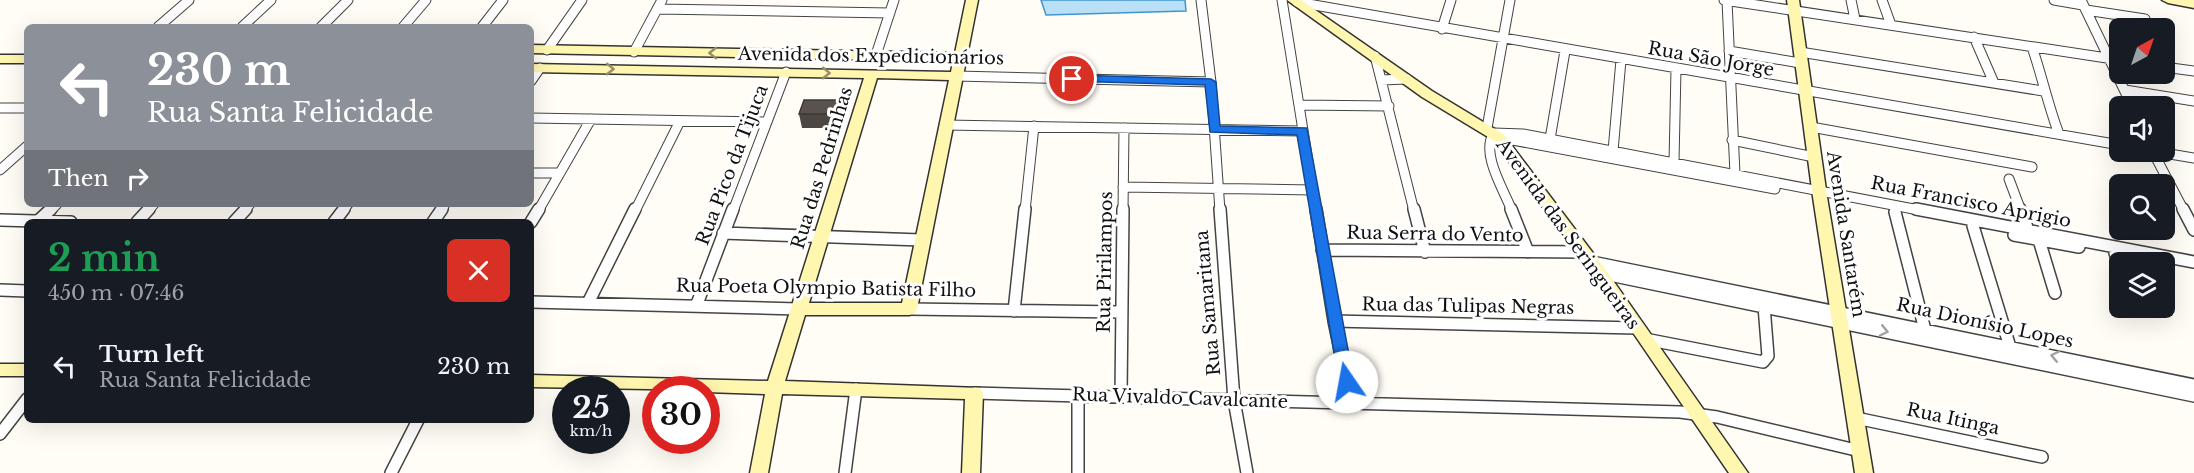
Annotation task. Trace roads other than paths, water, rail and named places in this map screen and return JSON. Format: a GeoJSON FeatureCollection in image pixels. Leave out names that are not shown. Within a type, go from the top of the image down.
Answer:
{"type":"FeatureCollection","features":[{"type":"Feature","properties":{"kind":"street"},"geometry":{"type":"LineString","coordinates":[[161,24],[189,0]]}},
{"type":"Feature","properties":{"kind":"street"},"geometry":{"type":"LineString","coordinates":[[245,24],[271,0]]}},
{"type":"Feature","properties":{"kind":"street"},"geometry":{"type":"LineString","coordinates":[[324,24],[348,0]]}},
{"type":"Feature","properties":{"kind":"street"},"geometry":{"type":"LineString","coordinates":[[406,24],[426,0]]}},
{"type":"Feature","properties":{"kind":"street"},"geometry":{"type":"LineString","coordinates":[[484,24],[503,0]]}},
{"type":"Feature","properties":{"kind":"street"},"geometry":{"type":"LineString","coordinates":[[547,50],[582,0]]}},
{"type":"Feature","properties":{"kind":"street"},"geometry":{"type":"LineString","coordinates":[[634,51],[662,0]]}},
{"type":"Feature","properties":{"kind":"street"},"geometry":{"type":"LineString","coordinates":[[876,56],[894,0]]}},
{"type":"Feature","properties":{"kind":"street"},"geometry":{"type":"LineString","coordinates":[[909,309],[921,240],[972,0]]}},
{"type":"Feature","properties":{"kind":"street","name":"Rua Samaritana"},"geometry":{"type":"LineString","coordinates":[[1201,0],[1211,82],[1234,400],[1247,473]]}},
{"type":"Feature","properties":{"kind":"street"},"geometry":{"type":"LineString","coordinates":[[1282,0],[1334,321],[1351,402]]}},
{"type":"Feature","properties":{"kind":"street"},"geometry":{"type":"LineString","coordinates":[[1442,29],[1452,0]]}},
{"type":"Feature","properties":{"kind":"street"},"geometry":{"type":"LineString","coordinates":[[1510,0],[1489,152],[1528,252]]}},
{"type":"Feature","properties":{"kind":"street"},"geometry":{"type":"LineString","coordinates":[[1735,174],[1725,0],[1794,5],[1855,19],[2109,58]]}},
{"type":"Feature","properties":{"kind":"street"},"geometry":{"type":"LineString","coordinates":[[1851,0],[1855,19]]}},
{"type":"Feature","properties":{"kind":"street"},"geometry":{"type":"LineString","coordinates":[[1882,0],[1891,25]]}},
{"type":"Feature","properties":{"kind":"street"},"geometry":{"type":"LineString","coordinates":[[2054,0],[2141,18]]}},
{"type":"Feature","properties":{"kind":"street"},"geometry":{"type":"LineString","coordinates":[[2168,0],[2194,1]]}},
{"type":"Feature","properties":{"kind":"street","name":"Rua São Jorge"},"geometry":{"type":"LineString","coordinates":[[1295,1],[1564,51],[2109,143]]}},
{"type":"Feature","properties":{"kind":"street","name":"Avenida das Seringueiras"},"geometry":{"type":"LineString","coordinates":[[1295,1],[1451,109],[1493,133],[1592,262],[1739,473]]}},
{"type":"Feature","properties":{"kind":"street","name":"Avenida Santarém"},"geometry":{"type":"LineString","coordinates":[[1794,5],[1819,194],[1864,473]]}},
{"type":"Feature","properties":{"kind":"street"},"geometry":{"type":"LineString","coordinates":[[2083,5],[2109,58]]}},
{"type":"Feature","properties":{"kind":"street"},"geometry":{"type":"LineString","coordinates":[[657,9],[890,13]]}},
{"type":"Feature","properties":{"kind":"street"},"geometry":{"type":"LineString","coordinates":[[1974,37],[1994,83]]}},
{"type":"Feature","properties":{"kind":"street"},"geometry":{"type":"LineString","coordinates":[[2032,47],[2044,82],[2043,91],[2059,134]]}},
{"type":"Feature","properties":{"kind":"street","name":"Avenida dos Expedicionários"},"geometry":{"type":"LineString","coordinates":[[534,49],[960,57]]}},
{"type":"Feature","properties":{"kind":"street"},"geometry":{"type":"LineString","coordinates":[[0,50],[24,50]]}},
{"type":"Feature","properties":{"kind":"street"},"geometry":{"type":"LineString","coordinates":[[576,68],[586,51]]}},
{"type":"Feature","properties":{"kind":"street"},"geometry":{"type":"LineString","coordinates":[[1550,139],[1564,51]]}},
{"type":"Feature","properties":{"kind":"street"},"geometry":{"type":"LineString","coordinates":[[1729,51],[1800,58],[2043,91]]}},
{"type":"Feature","properties":{"kind":"street"},"geometry":{"type":"LineString","coordinates":[[751,72],[757,54]]}},
{"type":"Feature","properties":{"kind":"street"},"geometry":{"type":"LineString","coordinates":[[1375,56],[1425,252]]}},
{"type":"Feature","properties":{"kind":"street"},"geometry":{"type":"LineString","coordinates":[[0,59],[24,59]]}},
{"type":"Feature","properties":{"kind":"street"},"geometry":{"type":"LineString","coordinates":[[1613,151],[1621,60]]}},
{"type":"Feature","properties":{"kind":"street","name":"Avenida dos Expedicionários"},"geometry":{"type":"LineString","coordinates":[[535,68],[1211,82]]}},
{"type":"Feature","properties":{"kind":"street"},"geometry":{"type":"LineString","coordinates":[[2175,68],[2194,71]]}},
{"type":"Feature","properties":{"kind":"street"},"geometry":{"type":"LineString","coordinates":[[1674,162],[1676,69]]}},
{"type":"Feature","properties":{"kind":"street","name":"Rua Pico da Tijuca"},"geometry":{"type":"LineString","coordinates":[[697,304],[786,72]]}},
{"type":"Feature","properties":{"kind":"street","name":"Rua das Pedrinhas"},"geometry":{"type":"LineString","coordinates":[[759,473],[775,387],[872,74]]}},
{"type":"Feature","properties":{"kind":"street"},"geometry":{"type":"LineString","coordinates":[[1382,80],[1407,79]]}},
{"type":"Feature","properties":{"kind":"street"},"geometry":{"type":"LineString","coordinates":[[2122,84],[2128,96]]}},
{"type":"Feature","properties":{"kind":"street"},"geometry":{"type":"LineString","coordinates":[[2125,90],[2194,101]]}},
{"type":"Feature","properties":{"kind":"street"},"geometry":{"type":"LineString","coordinates":[[1299,105],[1389,106]]}},
{"type":"Feature","properties":{"kind":"street"},"geometry":{"type":"LineString","coordinates":[[0,108],[24,108]]}},
{"type":"Feature","properties":{"kind":"street"},"geometry":{"type":"LineString","coordinates":[[534,118],[767,122]]}},
{"type":"Feature","properties":{"kind":"street"},"geometry":{"type":"LineString","coordinates":[[533,219],[591,119]]}},
{"type":"Feature","properties":{"kind":"street"},"geometry":{"type":"LineString","coordinates":[[588,303],[680,121]]}},
{"type":"Feature","properties":{"kind":"street"},"geometry":{"type":"LineString","coordinates":[[945,125],[1303,131]]}},
{"type":"Feature","properties":{"kind":"street"},"geometry":{"type":"LineString","coordinates":[[1014,311],[1034,126]]}},
{"type":"Feature","properties":{"kind":"street"},"geometry":{"type":"LineString","coordinates":[[1811,127],[2032,167]]}},
{"type":"Feature","properties":{"kind":"street","name":"Rua Pirilampos"},"geometry":{"type":"LineString","coordinates":[[1121,396],[1124,128]]}},
{"type":"Feature","properties":{"kind":"street","name":"Rua Francisco Aprigio"},"geometry":{"type":"LineString","coordinates":[[1493,133],[1550,139],[1674,162],[1895,212],[2109,252]]}},
{"type":"Feature","properties":{"kind":"street","name":"Rua Francisco Aprigio"},"geometry":{"type":"LineString","coordinates":[[1493,133],[2194,262]]}},
{"type":"Feature","properties":{"kind":"street"},"geometry":{"type":"LineString","coordinates":[[1732,140],[1814,157]]}},
{"type":"Feature","properties":{"kind":"street"},"geometry":{"type":"LineString","coordinates":[[2,166],[24,148]]}},
{"type":"Feature","properties":{"kind":"street"},"geometry":{"type":"LineString","coordinates":[[2175,155],[2194,158]]}},
{"type":"Feature","properties":{"kind":"street"},"geometry":{"type":"LineString","coordinates":[[2158,162],[2194,230]]}},
{"type":"Feature","properties":{"kind":"street"},"geometry":{"type":"LineString","coordinates":[[534,173],[560,173]]}},
{"type":"Feature","properties":{"kind":"street"},"geometry":{"type":"LineString","coordinates":[[2009,179],[2028,230]]}},
{"type":"Feature","properties":{"kind":"street"},"geometry":{"type":"LineString","coordinates":[[1123,187],[1312,190]]}},
{"type":"Feature","properties":{"kind":"street"},"geometry":{"type":"LineString","coordinates":[[40,219],[54,207]]}},
{"type":"Feature","properties":{"kind":"street"},"geometry":{"type":"LineString","coordinates":[[140,219],[151,207]]}},
{"type":"Feature","properties":{"kind":"street"},"geometry":{"type":"LineString","coordinates":[[237,219],[247,207]]}},
{"type":"Feature","properties":{"kind":"street"},"geometry":{"type":"LineString","coordinates":[[336,219],[346,207]]}},
{"type":"Feature","properties":{"kind":"street"},"geometry":{"type":"LineString","coordinates":[[1895,212],[1925,330]]}},
{"type":"Feature","properties":{"kind":"street"},"geometry":{"type":"LineString","coordinates":[[0,220],[24,221]]}},
{"type":"Feature","properties":{"kind":"street"},"geometry":{"type":"LineString","coordinates":[[1973,226],[2010,347]]}},
{"type":"Feature","properties":{"kind":"street"},"geometry":{"type":"LineString","coordinates":[[723,233],[921,240]]}},
{"type":"Feature","properties":{"kind":"street"},"geometry":{"type":"LineString","coordinates":[[2039,240],[2055,293]]}},
{"type":"Feature","properties":{"kind":"street","name":"Rua Serra do Vento"},"geometry":{"type":"LineString","coordinates":[[1322,249],[1528,252],[1592,262]]}},
{"type":"Feature","properties":{"kind":"street","name":"Rua Dionísio Lopes"},"geometry":{"type":"LineString","coordinates":[[1592,262],[2194,396]]}},
{"type":"Feature","properties":{"kind":"street","name":"Rua Francisco Aprigio"},"geometry":{"type":"LineString","coordinates":[[2175,264],[2194,268]]}},
{"type":"Feature","properties":{"kind":"street"},"geometry":{"type":"LineString","coordinates":[[0,290],[24,291]]}},
{"type":"Feature","properties":{"kind":"street","name":"Rua Dionísio Lopes"},"geometry":{"type":"LineString","coordinates":[[1729,294],[1764,306],[1925,330],[2194,386]]}},
{"type":"Feature","properties":{"kind":"street","name":"Rua Poeta Olympio Batista Filho"},"geometry":{"type":"LineString","coordinates":[[534,302],[697,304],[798,309],[1121,312]]}},
{"type":"Feature","properties":{"kind":"street","name":"Rua das Tulipas Negras"},"geometry":{"type":"LineString","coordinates":[[1334,321],[1641,333],[1763,362],[1768,356],[1764,306]]}},
{"type":"Feature","properties":{"kind":"street"},"geometry":{"type":"LineString","coordinates":[[0,369],[24,370]]}},
{"type":"Feature","properties":{"kind":"street","name":"Rua Vivaldo Cavalcante"},"geometry":{"type":"LineString","coordinates":[[534,381],[1078,394],[1698,414],[1860,451]]}},
{"type":"Feature","properties":{"kind":"street"},"geometry":{"type":"LineString","coordinates":[[845,473],[856,389]]}},
{"type":"Feature","properties":{"kind":"street"},"geometry":{"type":"LineString","coordinates":[[971,473],[974,393]]}},
{"type":"Feature","properties":{"kind":"street"},"geometry":{"type":"LineString","coordinates":[[1078,394],[1078,473]]}},
{"type":"Feature","properties":{"kind":"street"},"geometry":{"type":"LineString","coordinates":[[0,434],[24,403]]}},
{"type":"Feature","properties":{"kind":"street","name":"Rua Itinga"},"geometry":{"type":"LineString","coordinates":[[1856,418],[2042,457]]}},
{"type":"Feature","properties":{"kind":"street"},"geometry":{"type":"LineString","coordinates":[[391,473],[416,423]]}},
{"type":"Feature","properties":{"kind":"water"},"geometry":{"type":"Polygon","coordinates":[[[1041,0],[1185,0],[1186,11],[1046,15],[1041,0]]]}}]}
